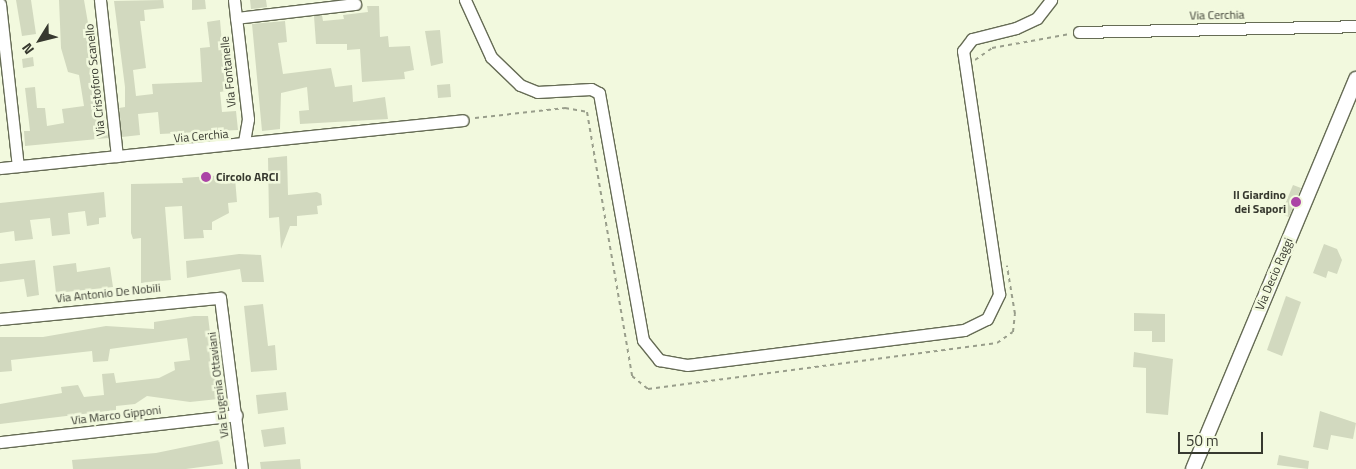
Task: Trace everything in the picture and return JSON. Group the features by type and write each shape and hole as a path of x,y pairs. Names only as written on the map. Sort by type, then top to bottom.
{"main road":[{"name":"Via Decio Raggi","path":"1193,469 1356,79"}],"street":[{"name":"Via Cristoforo Scanello","path":"100,0 118,156"},
{"name":"Via Fontanelle","path":"234,0 248,119 244,141"},
{"path":"465,0 491,57 520,85 537,92 591,89 599,93 643,340 659,360 687,365 964,330 987,319 998,294 963,51 972,39 1016,28 1037,18 1051,0"},
{"path":"0,4 18,166"},
{"path":"236,18 355,4"},
{"name":"Via Cerchia","path":"1079,32 1356,26"},
{"name":"Via Cerchia","path":"0,168 233,147 244,141 335,136 463,120"},
{"name":"Via Antonio De Nobili","path":"0,319 220,298"},
{"name":"Via Eugenia Ottaviani","path":"220,298 242,469"},
{"name":"Via Marco Gipponi","path":"0,442 236,415"}],"path":[{"path":"973,62 992,48 1079,32"},
{"path":"463,120 565,108 587,112 632,376 648,389 997,343 1013,332 1015,314 1006,256"}],"building":[{"path":"16,0 31,0 36,34 22,36"},
{"path":"59,0 84,0 108,138 25,146 24,131 30,131 25,88 35,87 37,108 45,108 47,126 64,123 62,109 84,106 79,75 68,72 61,48"},
{"path":"163,0 164,8 144,10 145,21 140,21 146,68 133,70 136,96 153,94 152,84 202,82 200,48 210,47 207,22 220,20 226,91 220,92 222,112 236,111 238,130 160,134 158,112 138,114 140,135 122,137 119,108 125,107 125,87 114,1"},
{"path":"192,0 205,0 206,9 192,10"},
{"path":"250,0 266,0 267,7 251,9"},
{"path":"367,6 379,6 380,37 388,36 389,47 410,46 414,70 404,72 405,79 362,82 360,49 347,50 347,44 316,44 314,16 322,15 323,21 344,19 343,15 368,12"},
{"path":"285,21 287,42 278,43 283,74 331,68 335,87 352,85 353,102 385,97 388,119 300,124 299,111 309,110 307,87 281,93 280,129 262,131 252,24"},
{"path":"440,30 443,63 431,66 425,31"},
{"path":"33,57 34,66 23,68 22,59"},
{"path":"450,84 451,97 438,98 437,85"},
{"path":"287,156 288,195 317,192 321,194 322,205 317,206 318,214 297,216 297,226 290,226 281,249 279,217 269,218 268,158"},
{"path":"225,175 226,179 235,178 237,202 228,203 229,213 212,222 212,230 203,230 204,238 184,239 182,206 165,207 171,280 141,283 141,238 133,239 131,233 131,184 183,183 182,178"},
{"path":"1293,185 1301,188 1289,217 1281,214"},
{"path":"104,192 106,217 99,218 99,224 87,226 85,211 68,213 70,234 52,236 50,218 30,220 33,239 15,241 14,231 0,233 0,203"},
{"path":"1324,244 1337,249 1342,260 1337,274 1328,271 1326,278 1313,273"},
{"path":"239,254 261,255 264,282 242,282 240,269 187,278 186,261"},
{"path":"35,260 39,295 27,297 24,279 0,282 0,264"},
{"path":"76,263 77,272 110,267 113,287 56,293 53,266"},
{"path":"1286,296 1301,302 1282,356 1267,350"},
{"path":"263,304 268,346 275,345 277,370 251,372 244,306"},
{"path":"1134,313 1165,314 1165,342 1152,342 1152,331 1134,331"},
{"path":"194,316 208,316 218,399 190,402 147,396 135,404 116,406 116,410 0,424 0,404 62,393 61,387 78,385 84,397 104,395 102,374 114,373 116,383 159,378 175,370 174,362 190,360 187,338 110,349 108,361 93,362 92,351 11,360 12,371 0,372 0,337 43,337 106,326 154,329 154,322"},
{"path":"1134,352 1173,359 1168,415 1146,413 1146,368 1133,367"},
{"path":"286,392 288,410 258,414 256,395"},
{"path":"1320,411 1356,423 1353,439 1331,435 1328,450 1313,447"},
{"path":"284,427 286,444 264,447 261,430"},
{"path":"219,440 223,464 186,469 73,469 72,460 156,453"},
{"path":"1279,455 1309,461 1308,469 1277,465"},
{"path":"300,459 301,469 261,469 260,462"}],"place":[{"name":"Circolo ARCI","path":"206,177"},
{"name":"Il Giardino dei Sapori","path":"1296,202"}]}
